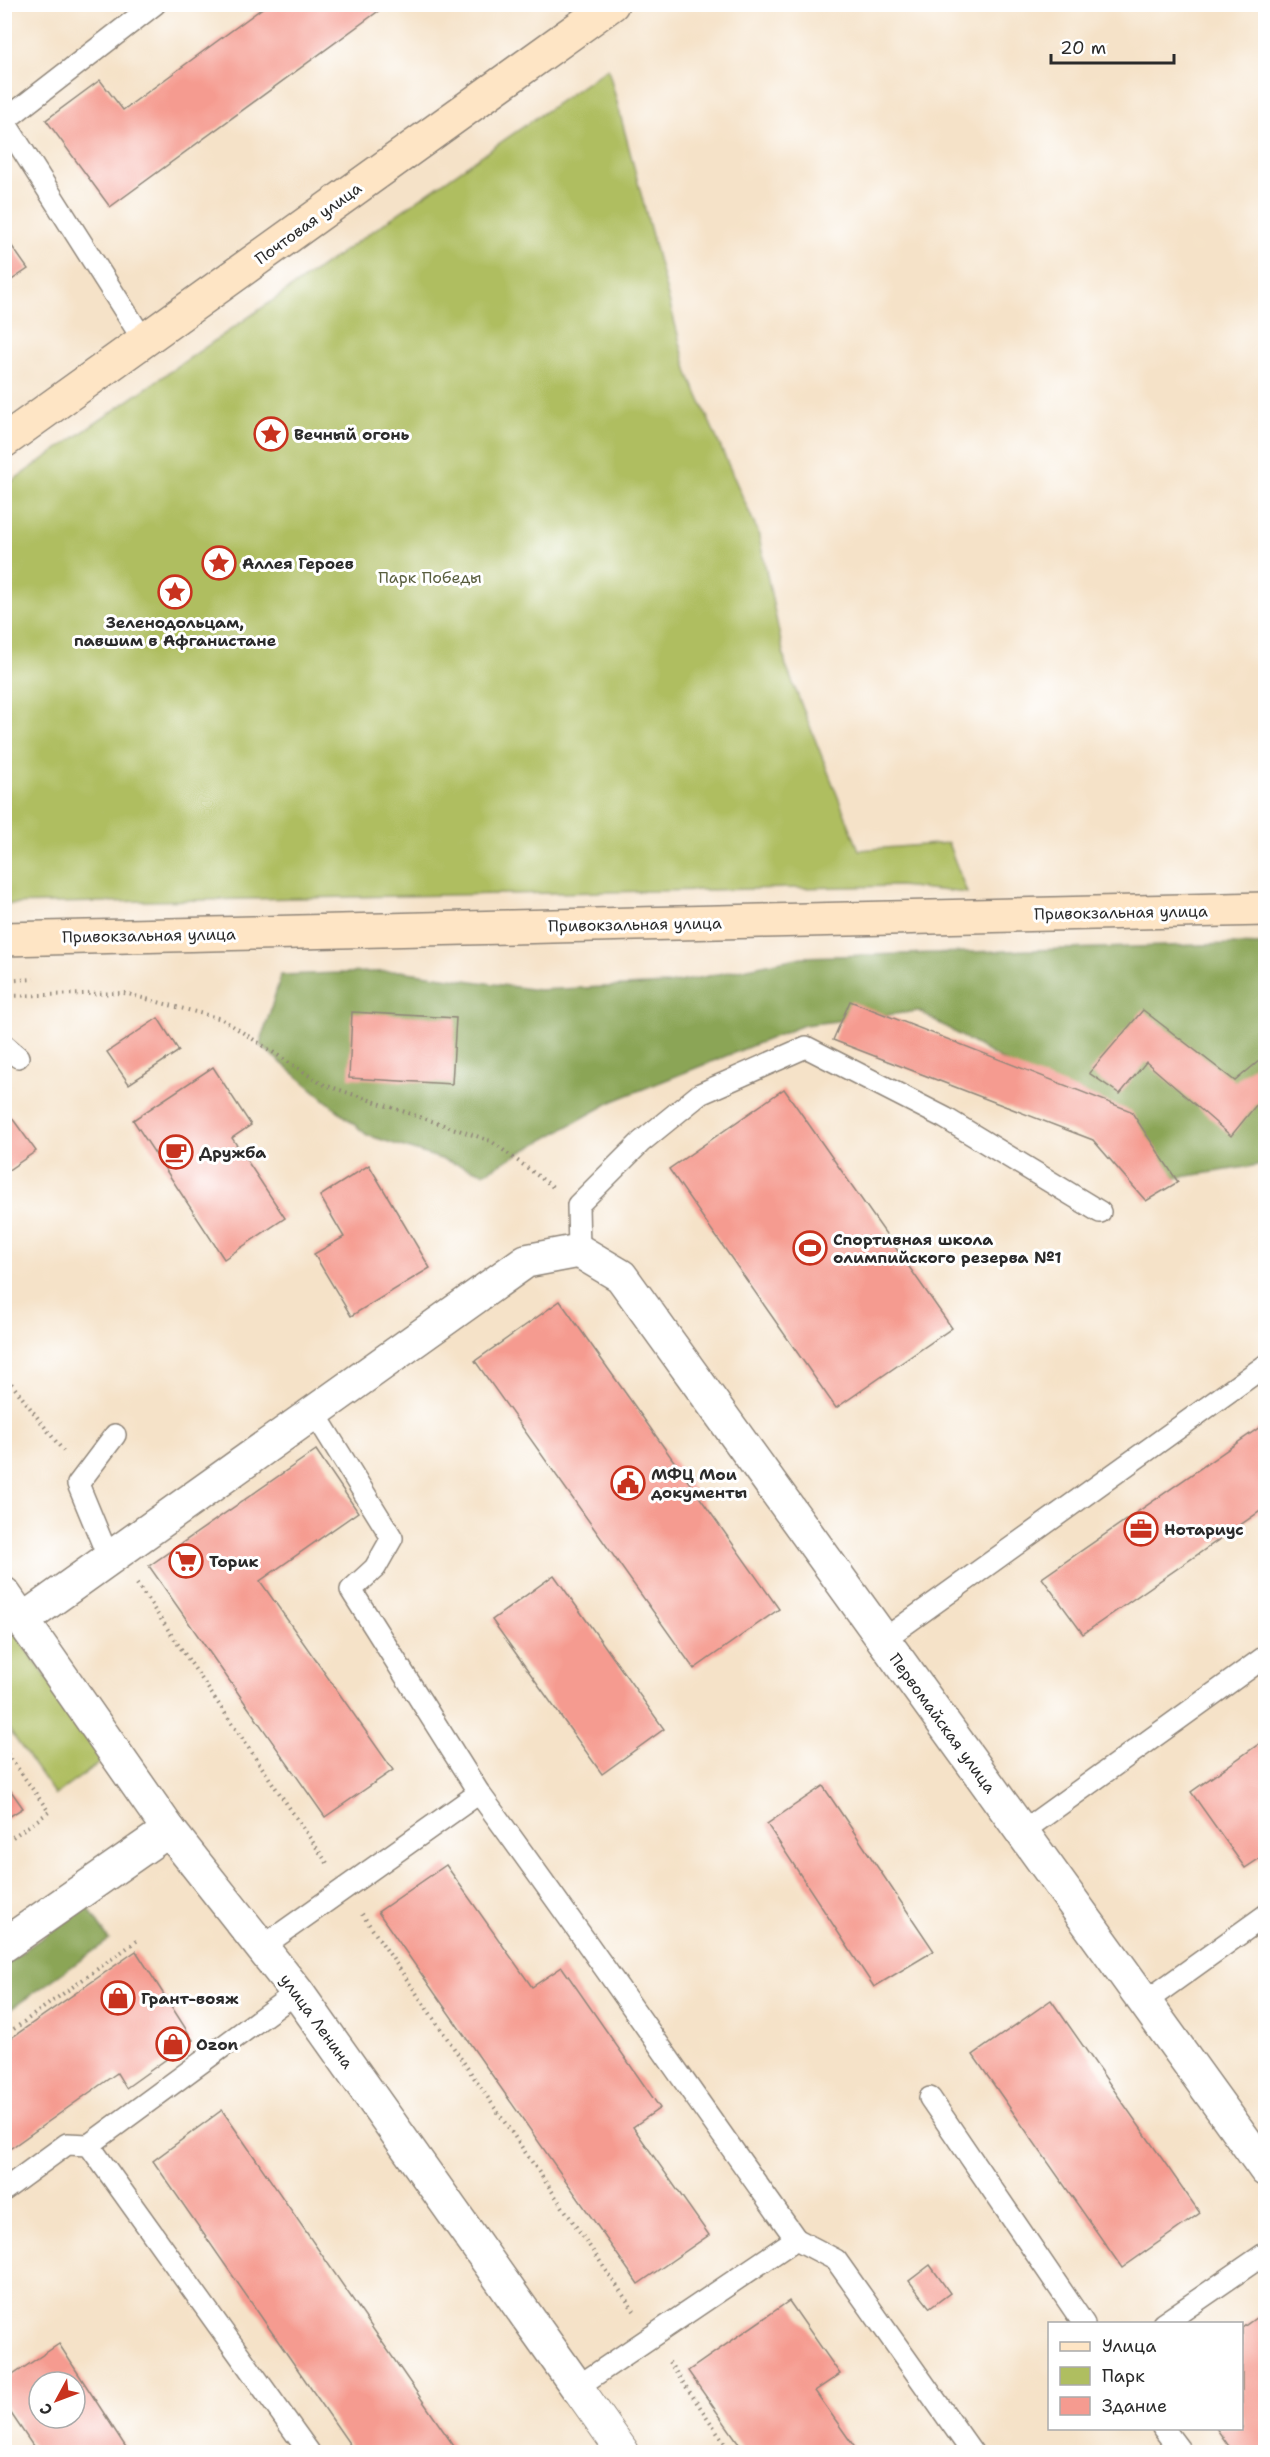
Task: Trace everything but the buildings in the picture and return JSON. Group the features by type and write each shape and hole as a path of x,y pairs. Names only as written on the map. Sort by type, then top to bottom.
{"main road":[{"name":"Почтовая улица","path":"4,441 612,4"},
{"name":"Привокзальная улица","path":"4,939 1266,909"}],"street":[{"name":"Первомайская улица","path":"579,1251 621,1276 1266,2170"},
{"path":"23,1620 526,1261 579,1251"},
{"name":"улица Ленина","path":"4,1594 169,1830 297,1992 623,2452"},
{"path":"4,1944 169,1830"}],"lane":[{"path":"144,341 4,121 155,4"},
{"path":"579,1251 578,1205 641,1142 700,1094 806,1047 945,1118 1100,1212"},
{"path":"883,1640 1266,1365"},
{"path":"314,1412 392,1538 375,1568 351,1590 479,1793 588,1941 677,2073 796,2239 836,2260 972,2452"},
{"path":"109,1559 78,1484 115,1435"},
{"path":"1022,1832 1266,1656"},
{"path":"262,1947 343,1887 479,1793"},
{"path":"1145,2002 1266,1915"},
{"path":"4,2190 67,2144 89,2145 297,1992"},
{"path":"930,2098 1083,2322"},
{"path":"89,2145 309,2452"},
{"path":"577,2387 796,2239"},
{"path":"1166,2322 1266,2253"},
{"path":"1164,2430 1181,2452"}],"path":[{"path":"4,996 124,993 222,1019 322,1084 491,1141 578,1205"},
{"path":"4,1374 83,1477"},
{"path":"136,1584 731,2452"},
{"path":"4,1749 49,1812 4,1843"},
{"path":"4,2036 138,1940"}],"green space":[{"name":"Парк Победы","path":"608,68 688,373 758,532 786,666 859,850 948,843 967,893 899,886 5,904 5,486"},
{"path":"1231,944 1265,945 1265,1164 1156,1181 1034,1079 919,1011 804,1025 613,1101 484,1173 367,1135 260,1045 281,975 400,971 538,990 669,984 802,957"},
{"path":"4,1618 105,1759 55,1795 5,1724"},
{"path":"87,1906 109,1940 5,2013 5,1964"}],"place":[{"name":"Вечный огонь","path":"271,434"},
{"name":"Аллея Героев","path":"219,563"},
{"name":"Зеленодольцам, павшим в Афганистане","path":"175,592"},
{"name":"Дружба","path":"176,1152"},
{"name":"Спортивная школа олимпийского резерва №1","path":"810,1248"},
{"name":"МФЦ Мои документы","path":"628,1483"},
{"name":"Нотариус","path":"1141,1529"},
{"name":"Торик","path":"186,1561"},
{"name":"Грант-вояж","path":"118,1998"},
{"name":"Ozon","path":"173,2044"}]}
